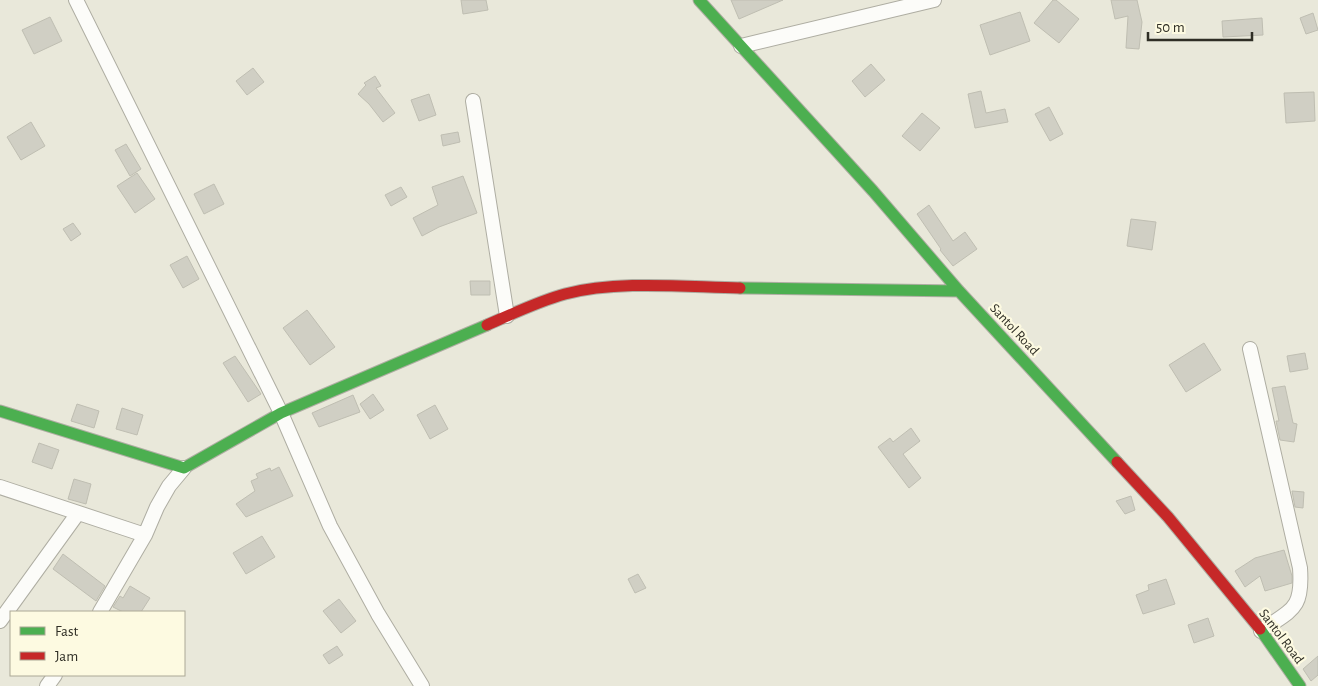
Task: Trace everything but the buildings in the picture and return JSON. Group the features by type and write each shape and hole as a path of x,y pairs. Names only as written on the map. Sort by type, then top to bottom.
{"street":[{"path":"76,0 281,413 330,526 378,614 422,686"},
{"name":"Santol Road","path":"699,0 873,190 960,291 1168,517 1260,631 1300,686"},
{"path":"741,46 932,0"},
{"path":"473,101 506,316"},
{"path":"101,611 145,535 157,507 169,486 184,468 281,413 506,316 565,294 600,288 633,286 960,291"},
{"path":"1250,350 1300,568 1302,589 1298,601 1291,610 1260,631"},
{"path":"0,411 184,468"},
{"path":"0,488 145,535"},
{"path":"0,620 78,513"},
{"path":"47,686 55,676"}],"traffic: fast":[{"path":"699,0 873,191 959,291 1117,462"},
{"path":"740,288 959,291"},
{"path":"0,411 184,468 281,413 487,325"},
{"path":"1260,629 1300,686"}],"traffic: jam":[{"path":"487,325 545,300 585,290 652,285 740,288"},
{"path":"1117,462 1168,517 1260,629"}]}
